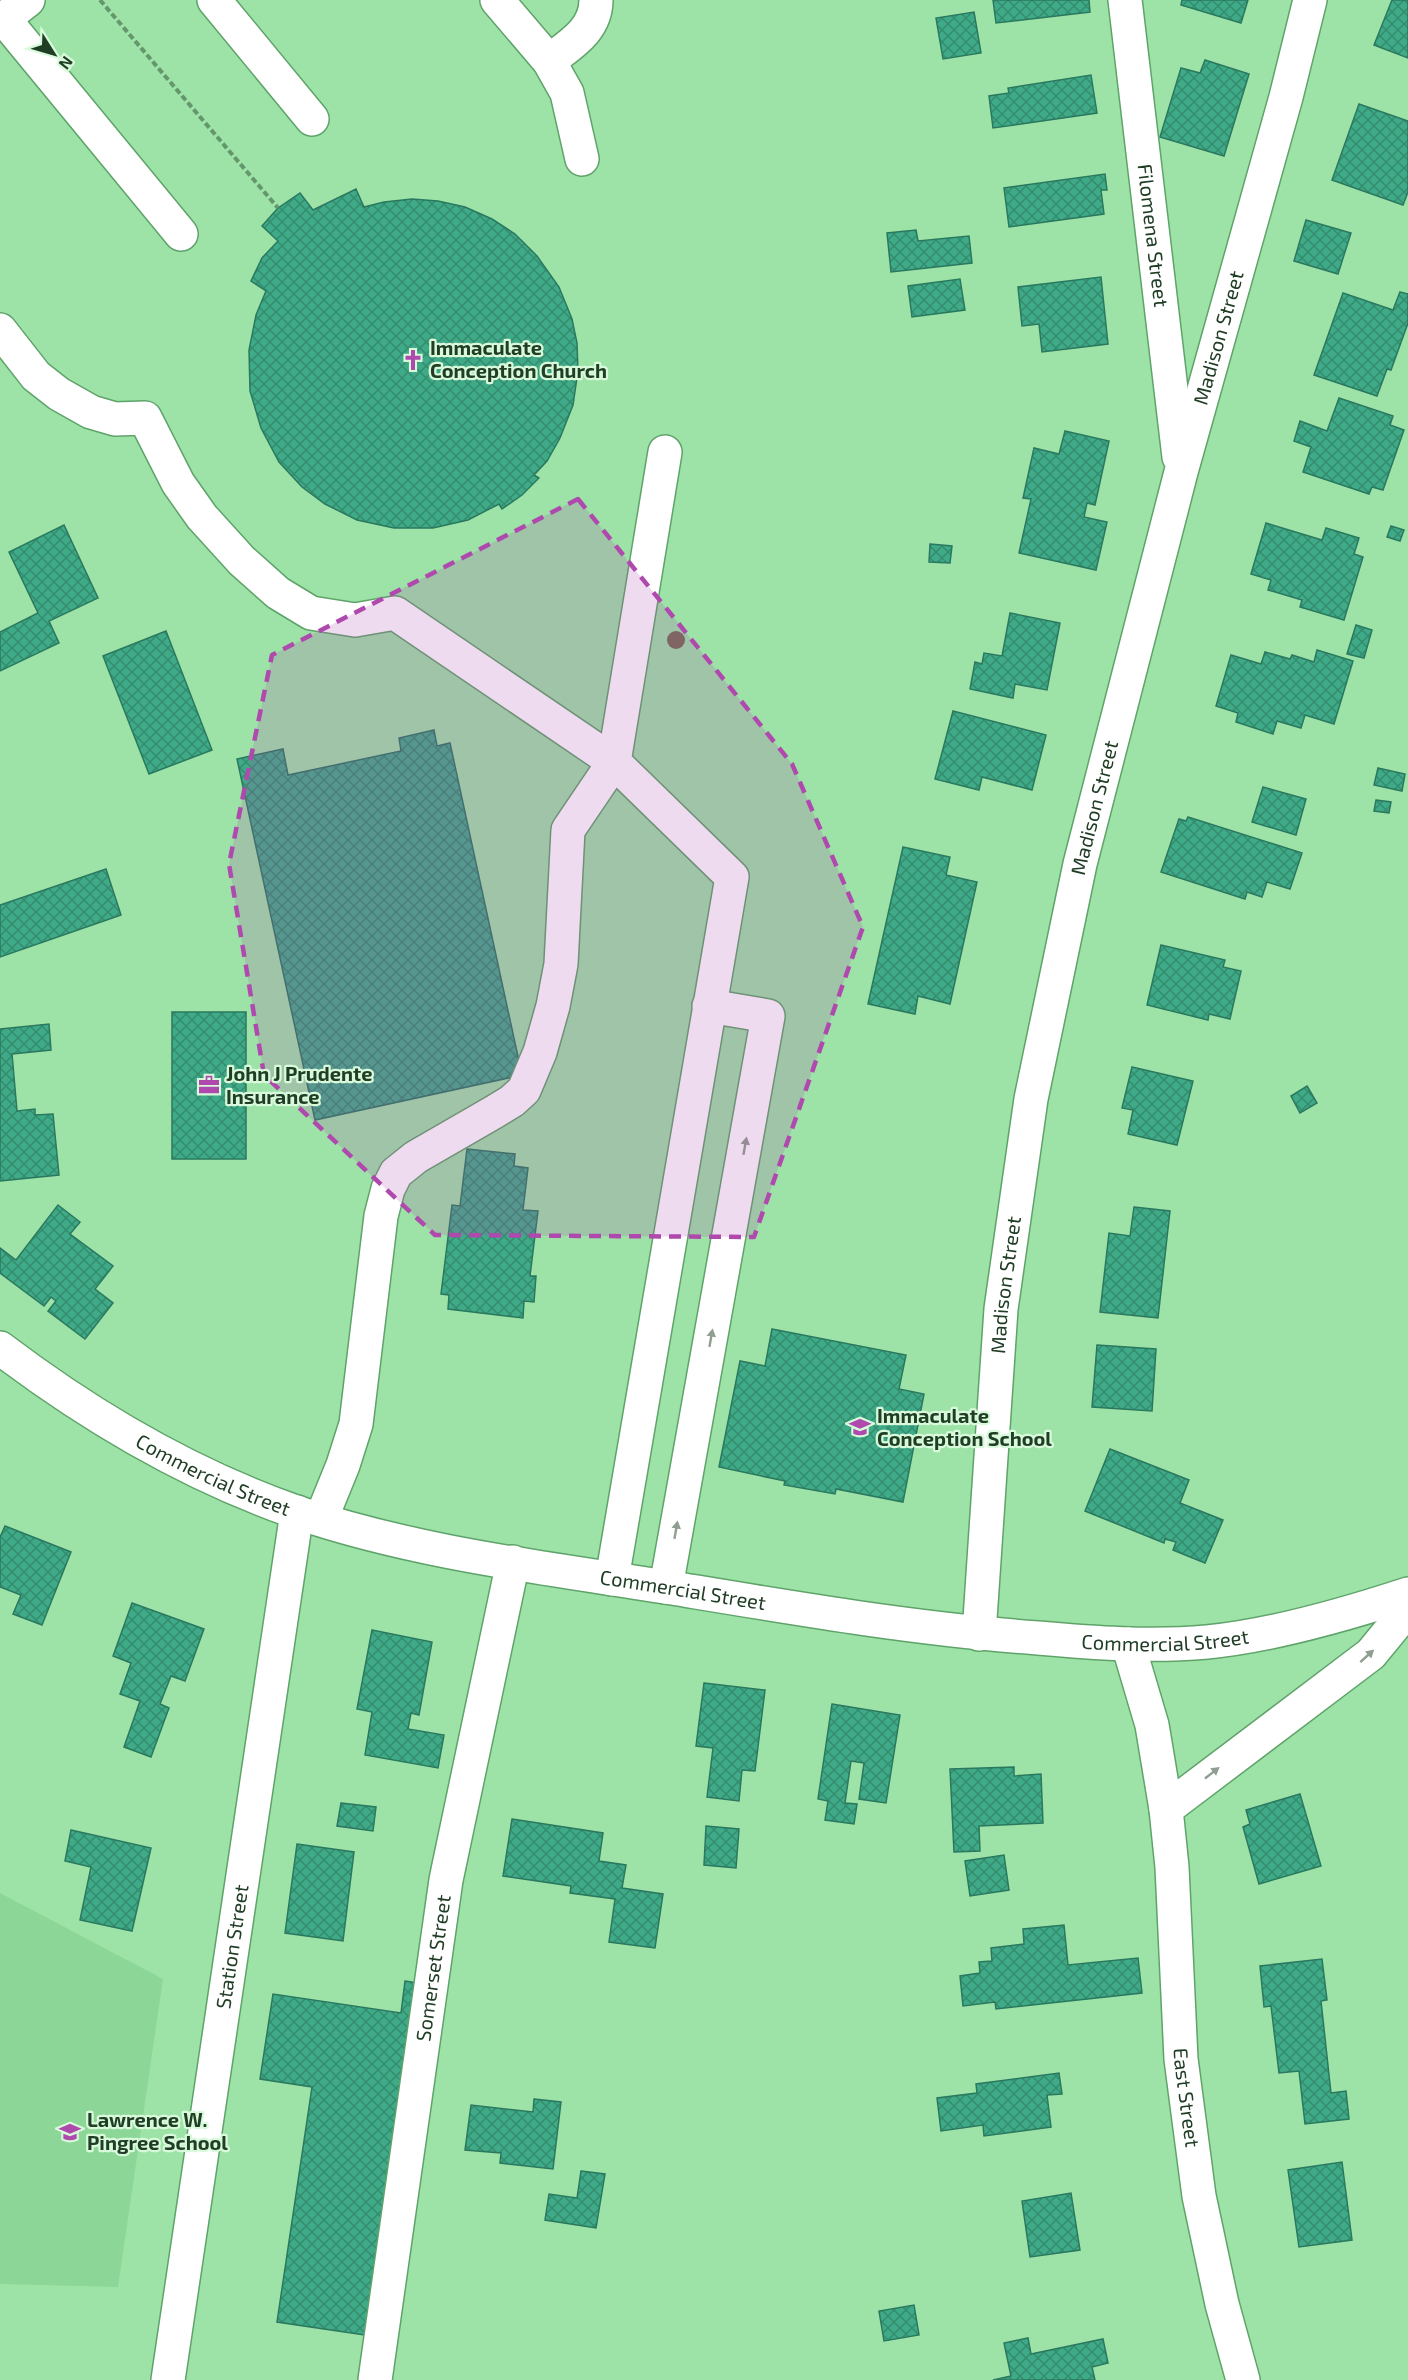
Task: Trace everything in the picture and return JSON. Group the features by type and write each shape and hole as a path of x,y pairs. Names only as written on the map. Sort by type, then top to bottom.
{"street":[{"path":"214,0 312,119"},
{"path":"497,0 549,61 567,93 582,159"},
{"path":"549,61 586,32 596,12 596,0"},
{"name":"Filomena Street","path":"1125,0 1181,472"},
{"name":"Madison Street","path":"979,1634 1001,1309 1030,1099 1080,864 1181,472 1286,97 1310,0"},
{"path":"11,14 181,234"},
{"path":"0,330 36,376 58,394 91,412 115,419 145,418 178,483 202,517 242,561 278,594 311,613 355,620 395,613 614,762 732,877 612,1579"},
{"path":"614,762 664,452"},
{"name":"Station Street","path":"168,2380 309,1516 343,1465 356,1424 381,1216 388,1188 396,1173 416,1157 494,1112 524,1090 540,1052 553,1006 561,964 568,830 614,762"},
{"path":"666,1587 768,1016 709,1006"},
{"name":"Commercial Street","path":"0,1348 101,1419 158,1453 210,1478 309,1516 411,1544 513,1562 848,1616 979,1634 1128,1644 1165,1645 1223,1640 1364,1609 1408,1594"},
{"name":"Somerset Street","path":"375,2380 446,1880 513,1562"},
{"path":"1166,1809 1371,1654 1408,1609"},
{"name":"East Street","path":"1128,1644 1152,1725 1166,1809 1172,1867 1180,2060 1199,2196 1222,2304 1243,2380"}],"path":[{"path":"100,0 278,208"}],"highlighted area":[{"path":"578,499 792,764 863,927 754,1237 435,1235 264,1075 229,864 272,655"}],"shaded area":[{"name":"Lawrence W. Pingree School","path":"0,1893 163,1979 118,2287 0,2284"}],"building":[{"path":"993,0 1089,0 1090,12 996,23"},
{"path":"1182,0 1248,0 1241,23 1181,5"},
{"path":"1392,0 1408,0 1408,58 1374,45"},
{"path":"974,12 981,53 943,59 936,18"},
{"path":"1205,60 1249,74 1224,156 1160,137 1181,68 1200,73"},
{"path":"1091,75 1097,113 993,128 989,96 1009,93 1008,88"},
{"path":"1359,104 1408,121 1408,192 1403,205 1332,180"},
{"path":"1105,174 1107,190 1101,190 1104,214 1009,227 1004,188"},
{"name":"Immaculate Conception Church","path":"356,189 364,207 412,199 438,201 465,207 492,219 515,234 537,256 559,287 572,319 577,343 578,371 573,405 560,438 547,461 534,475 539,478 522,495 502,509 499,504 468,520 433,528 394,528 357,520 325,504 302,487 279,462 261,428 250,391 249,350 256,315 266,291 251,281 262,258 278,241 262,226 278,208 300,193 313,210"},
{"path":"1306,220 1351,233 1338,274 1294,261"},
{"path":"916,230 918,241 969,236 972,263 891,272 887,233"},
{"path":"1101,277 1108,344 1042,352 1039,324 1022,326 1018,287"},
{"path":"960,279 965,310 912,317 908,286"},
{"path":"1400,292 1408,294 1408,323 1391,370 1387,369 1377,396 1314,375 1343,293 1393,310"},
{"path":"1339,398 1393,416 1390,425 1404,430 1383,490 1372,487 1369,494 1303,472 1311,447 1294,441 1300,421 1327,431"},
{"path":"1065,431 1109,441 1095,505 1087,503 1084,517 1107,522 1096,570 1019,553 1031,499 1023,498 1034,448 1059,454"},
{"path":"1266,523 1322,540 1326,528 1359,538 1354,554 1363,557 1344,620 1300,607 1302,600 1268,590 1271,580 1251,574"},
{"path":"64,525 98,598 49,621 59,643 0,671 0,632 38,613 9,552"},
{"path":"1391,526 1404,530 1400,541 1387,537"},
{"path":"930,544 952,546 950,563 929,562"},
{"path":"1010,613 1060,623 1047,690 1015,684 1013,698 970,689 975,662 982,664 984,653 1002,656"},
{"path":"1356,625 1372,630 1364,658 1347,654"},
{"path":"166,631 212,750 149,774 103,656"},
{"path":"1317,650 1353,661 1334,724 1305,715 1301,728 1277,721 1273,734 1236,722 1238,713 1216,706 1231,655 1261,664 1265,652 1290,659 1292,655 1314,662"},
{"path":"953,711 1046,735 1032,790 982,777 979,790 935,779"},
{"path":"434,730 437,746 450,743 522,1075 315,1120 237,759 283,749 288,775 401,751 399,738"},
{"path":"1378,768 1405,774 1402,791 1374,785"},
{"path":"1263,787 1306,799 1296,835 1252,822"},
{"path":"1376,800 1391,802 1389,813 1374,811"},
{"path":"1188,817 1302,853 1290,889 1267,882 1262,897 1247,892 1245,899 1161,872 1179,819 1186,821"},
{"path":"903,847 950,857 946,875 977,882 950,1004 918,996 915,1014 868,1004"},
{"path":"106,869 121,915 0,957 0,905"},
{"path":"1161,945 1225,960 1223,967 1241,971 1230,1019 1209,1014 1208,1020 1147,1005"},
{"name":"John J Prudente Insurance","path":"172,1012 246,1012 246,1159 172,1159"},
{"path":"49,1024 51,1050 12,1054 17,1111 35,1109 35,1115 53,1114 59,1175 0,1181 0,1029"},
{"path":"1132,1067 1193,1081 1177,1145 1128,1134 1133,1110 1122,1108"},
{"path":"1307,1086 1317,1103 1300,1113 1291,1096"},
{"path":"467,1149 515,1154 514,1166 528,1168 523,1210 538,1211 530,1276 536,1276 534,1302 524,1301 523,1318 448,1309 449,1295 441,1294 452,1205 460,1206"},
{"path":"58,1205 80,1222 70,1234 113,1266 95,1289 113,1303 85,1339 48,1311 56,1301 51,1297 44,1306 0,1273 0,1248 16,1260"},
{"path":"1134,1207 1170,1211 1158,1318 1100,1312 1109,1233 1130,1236"},
{"path":"772,1329 906,1355 899,1389 924,1394 903,1502 836,1489 835,1494 784,1485 785,1481 719,1467 740,1361 765,1366"},
{"path":"1097,1345 1156,1349 1152,1411 1092,1407"},
{"path":"1110,1449 1189,1480 1180,1503 1223,1520 1205,1563 1173,1550 1176,1542 1165,1539 1164,1543 1085,1511"},
{"path":"5,1526 71,1552 42,1625 13,1614 21,1595 0,1587 0,1537"},
{"path":"132,1603 204,1629 185,1681 171,1676 160,1704 169,1708 151,1757 124,1747 140,1701 120,1694 131,1663 113,1656"},
{"path":"372,1630 432,1642 419,1715 411,1713 408,1729 444,1735 438,1768 365,1755 372,1712 357,1709"},
{"path":"704,1683 765,1690 755,1771 742,1770 739,1801 707,1797 713,1748 696,1746"},
{"path":"832,1704 900,1715 886,1803 859,1799 864,1763 851,1761 845,1803 857,1804 854,1824 825,1820 828,1801 818,1799"},
{"path":"1014,1767 1014,1776 1041,1774 1043,1823 979,1826 980,1851 954,1852 950,1769"},
{"path":"1300,1794 1321,1866 1259,1884 1243,1827 1250,1824 1246,1810"},
{"path":"341,1803 376,1807 373,1831 337,1826"},
{"path":"512,1819 603,1833 599,1861 626,1865 622,1888 663,1894 655,1948 609,1942 615,1899 570,1893 571,1886 503,1876"},
{"path":"706,1826 739,1829 736,1868 704,1865"},
{"path":"71,1830 151,1848 132,1931 80,1920 91,1867 65,1861"},
{"path":"297,1844 354,1852 343,1941 285,1933"},
{"path":"1004,1855 1009,1890 970,1896 965,1861"},
{"path":"1064,1925 1068,1965 1138,1958 1142,1993 996,2009 995,2002 963,2006 960,1976 980,1973 979,1962 992,1961 991,1948 1024,1944 1023,1929"},
{"path":"1322,1959 1327,2000 1321,2001 1331,2093 1346,2091 1349,2119 1305,2124 1299,2071 1279,2073 1271,2006 1264,2007 1260,1966"},
{"path":"405,1981 424,1984 371,2336 277,2322 312,2087 260,2079 273,1994 401,2013"},
{"path":"1059,2073 1062,2094 1047,2095 1051,2127 984,2136 983,2125 941,2131 937,2098 977,2093 976,2084"},
{"path":"534,2099 561,2102 553,2169 500,2163 501,2153 465,2150 471,2105 533,2112"},
{"path":"1342,2162 1352,2240 1299,2247 1288,2170"},
{"path":"581,2171 605,2174 596,2228 545,2220 549,2194 577,2198"},
{"path":"1071,2193 1080,2250 1030,2257 1022,2201"},
{"path":"914,2305 919,2335 884,2341 879,2311"},
{"path":"1028,2338 1031,2354 1103,2339 1108,2363 1092,2367 1095,2380 993,2380 1011,2376 1004,2343"}],"place":[{"name":"Immaculate Conception Church","path":"413,360"},
{"name":"John J Prudente Insurance","path":"209,1085"},
{"name":"Immaculate Conception School","path":"860,1427"},
{"name":"Lawrence W. Pingree School","path":"70,2132"}]}
